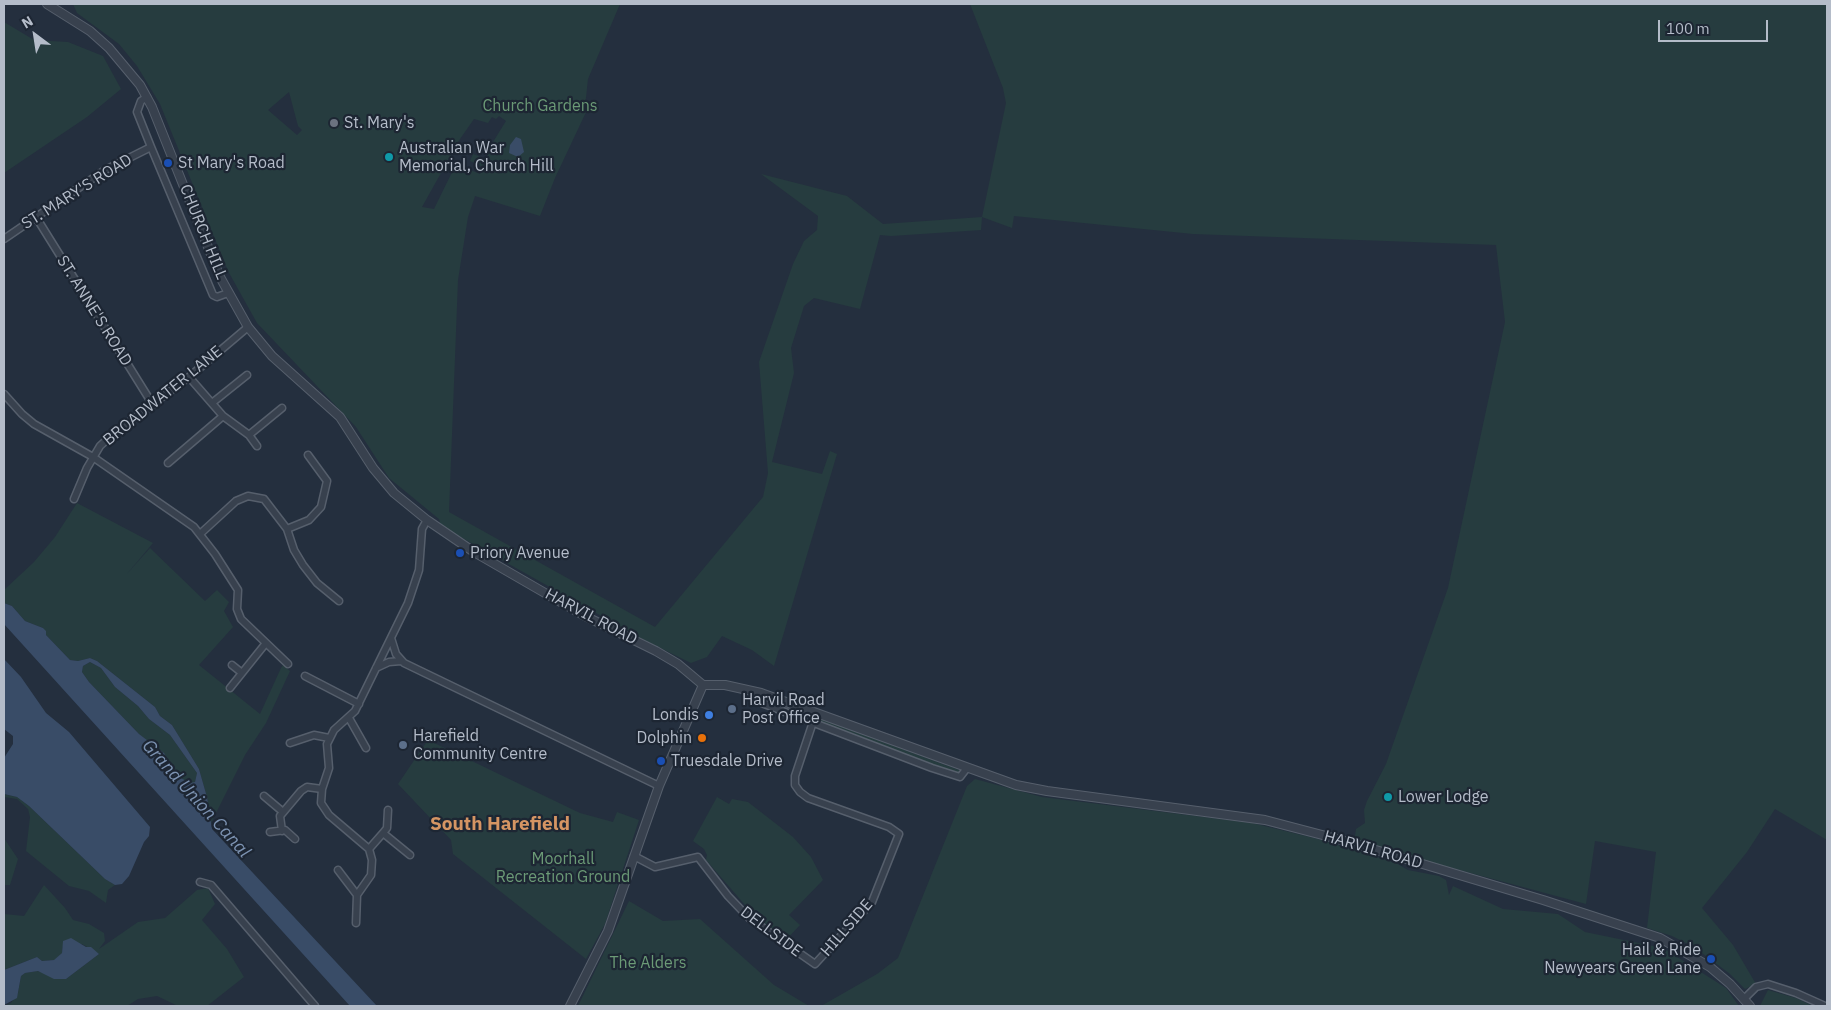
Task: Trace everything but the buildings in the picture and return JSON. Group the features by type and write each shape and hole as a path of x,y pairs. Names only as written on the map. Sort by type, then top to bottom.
{"street":[{"name":"CHURCH HILL","path":"47,4 90,31 109,48 133,75 147,97 228,293 248,327 272,356 340,417 383,480 410,507 427,520"},
{"path":"147,97 141,101 137,112 151,147 213,295 217,297 228,293"},
{"name":"ST. MARY'S ROAD","path":"4,239 105,170 151,147"},
{"name":"ST. ANNE'S ROAD","path":"36,217 153,405"},
{"name":"BROADWATER LANE","path":"74,499 93,457 113,434 189,377 248,327"},
{"path":"212,403 247,375"},
{"path":"189,377 223,416 249,435 257,446"},
{"path":"4,394 34,424 93,457 184,519 200,534 238,590 238,614 288,664"},
{"path":"249,435 282,408"},
{"path":"168,463 223,416"},
{"path":"287,529 310,520 323,500 327,485 326,478 308,455"},
{"path":"200,534 236,501 248,496 260,497 267,502 287,529 294,550 303,565 317,583 339,601"},
{"path":"356,923 357,895 371,875 372,860 368,849 324,809 322,789 330,768 327,752 329,738 334,730 350,718 359,704 415,587 420,566 422,530 427,520"},
{"name":"HARVIL ROAD","path":"427,520 468,548 583,616 656,651 678,664 702,685 725,685 760,693 1016,785 1047,791 1265,820 1349,842 1543,900 1660,938 1710,966 1745,998 1750,1006"},
{"path":"391,638 401,661"},
{"path":"230,688 266,643"},
{"path":"375,669 389,662 401,661 659,786"},
{"path":"232,665 242,673"},
{"path":"305,676 359,704"},
{"path":"570,1006 608,932 659,786 702,685"},
{"path":"760,693 759,702 957,777 964,776 967,768"},
{"path":"813,722 816,713"},
{"path":"350,718 366,748"},
{"name":"HILLSIDE","path":"813,722 795,776 795,785 800,792 808,798 888,827 899,834 872,902 864,914 815,964"},
{"path":"290,743 314,735 329,738"},
{"path":"282,831 280,818 301,790 307,788 322,789"},
{"path":"264,796 283,812"},
{"path":"368,849 387,828 388,810"},
{"path":"270,832 284,830 295,839"},
{"path":"384,833 410,855"},
{"name":"DELLSIDE","path":"634,856 655,867 698,857 728,896 749,918 815,964"},
{"path":"338,870 357,895"},
{"path":"200,882 211,885 315,1006"},
{"path":"1745,998 1756,987 1768,984 1796,993 1825,1006"}],"green space":[{"name":"Church Gardens","path":"73,4 620,4 588,79 585,107 587,110 555,178 540,216 475,196 468,217 458,280 449,512 655,627 763,497 768,473 759,362 793,264 804,241 817,230 818,216 761,174 847,196 883,224 982,217 981,230 891,236 880,235 860,309 814,298 804,306 791,348 794,373 772,462 822,474 830,451 837,454 774,666 752,650 722,636 707,657 691,663 648,642 441,526 439,519 389,478 356,427 257,323 228,271 160,104 137,66 119,44 77,13","holes":["289,92 298,126 302,130 297,135 268,110","499,116 506,121 493,142 486,159 473,154 470,161 483,167 480,174 456,164 434,209 422,207 460,139 474,119 488,123 492,117 496,119"]},
{"path":"970,4 1827,4 1827,840 1775,809 1747,852 1702,908 1733,945 1756,984 1745,989 1730,974 1694,947 1672,936 1647,928 1656,852 1595,841 1586,904 1411,857 1360,841 1355,836 1356,829 1365,823 1364,810 1367,801 1386,764 1448,588 1505,322 1496,245 1193,234 1014,216 1012,228 982,217 1006,103 1003,88"},
{"path":"4,22 34,40 68,42 103,56 121,89 87,117 4,173"},
{"path":"77,503 153,543 126,575 150,548 205,601 217,590 229,602 224,611 233,627 199,665 260,714 283,665 290,671 266,723 245,755 211,823 207,797 199,769 172,725 160,716 155,707 97,661 90,658 78,661 70,660 46,635 43,628 25,621 12,606 4,603 4,590 34,562 55,537"},
{"path":"90,662 101,668 115,687 138,706 149,719 170,735 197,773 195,783 190,784 179,777 164,754 139,734 89,682 82,672 83,666"},
{"path":"820,719 959,770 960,772 951,771 870,741 820,722"},
{"name":"Moorhall Recreation Ground","path":"428,740 580,813 613,822 617,812 639,820 605,924 586,959 453,854 451,840 398,784"},
{"path":"975,779 1042,797 1252,823 1318,839 1396,863 1408,870 1439,876 1446,880 1449,895 1453,886 1503,909 1558,914 1585,932 1663,948 1726,988 1739,1006 821,1006 877,974 898,958 967,786"},
{"path":"4,794 17,797 29,806 105,879 115,885 108,890 106,903 89,891 69,886 26,851 30,817 28,809 17,799 4,797"},
{"path":"717,797 729,804 732,799 748,802 793,837 811,857 823,880 789,915 800,925 786,940 758,920 706,860 707,855 704,849 693,841"},
{"path":"4,838 18,859 10,885 4,885"},
{"path":"44,885 73,920 89,924 104,933 105,941 99,949 138,922 165,918 197,890 208,888 215,904 202,920 227,949 244,977 207,1006 178,1006 157,996 138,999 127,1006 4,1006 11,1003 18,993 21,976 25,973 37,971 66,979 99,954 82,944 63,945 62,953 55,960 42,961 37,957 4,970 4,914 24,916"},
{"name":"The Alders","path":"629,901 663,921 700,919 774,985 809,1006 578,1006"},
{"path":"1768,990 1796,998 1813,1006 1760,1006"}],"water":[{"path":"516,137 521,139 524,152 518,157 509,153 510,145"},
{"name":"Grand Union Canal","path":"4,603 12,606 25,621 43,628 46,631 46,635 70,660 78,661 90,658 97,661 155,707 160,716 172,725 199,769 207,797 212,829 377,1006 350,1006 4,624","holes":["90,662 101,668 115,687 138,706 149,719 170,735 197,773 195,782 190,783 179,777 164,753 139,734 89,682 82,672 83,666"]},
{"path":"4,659 21,677 46,713 69,732 150,827 149,836 144,842 129,876 122,884 115,885 105,879 29,806 17,797 4,794 4,758 13,744 13,736 4,729"},
{"path":"71,938 86,947 91,947 99,954 66,979 54,979 38,971 25,973 21,976 17,998 4,1005 4,970 37,957 42,961 54,960 62,953 63,941"}],"place":[{"name":"St. Mary's","path":"334,123"},
{"name":"Australian War Memorial, Church Hill","path":"389,157"},
{"name":"St Mary's Road","path":"168,163"},
{"name":"Priory Avenue","path":"460,553"},
{"name":"Harvil Road Post Office","path":"732,709"},
{"name":"Londis","path":"709,715"},
{"name":"Dolphin","path":"702,738"},
{"name":"Harefield Community Centre","path":"403,745"},
{"name":"Truesdale Drive","path":"661,761"},
{"name":"Lower Lodge","path":"1388,797"},
{"name":"Hail & Ride Newyears Green Lane","path":"1711,959"}],"district":[{"name":"South Harefield","path":"500,825"}]}
